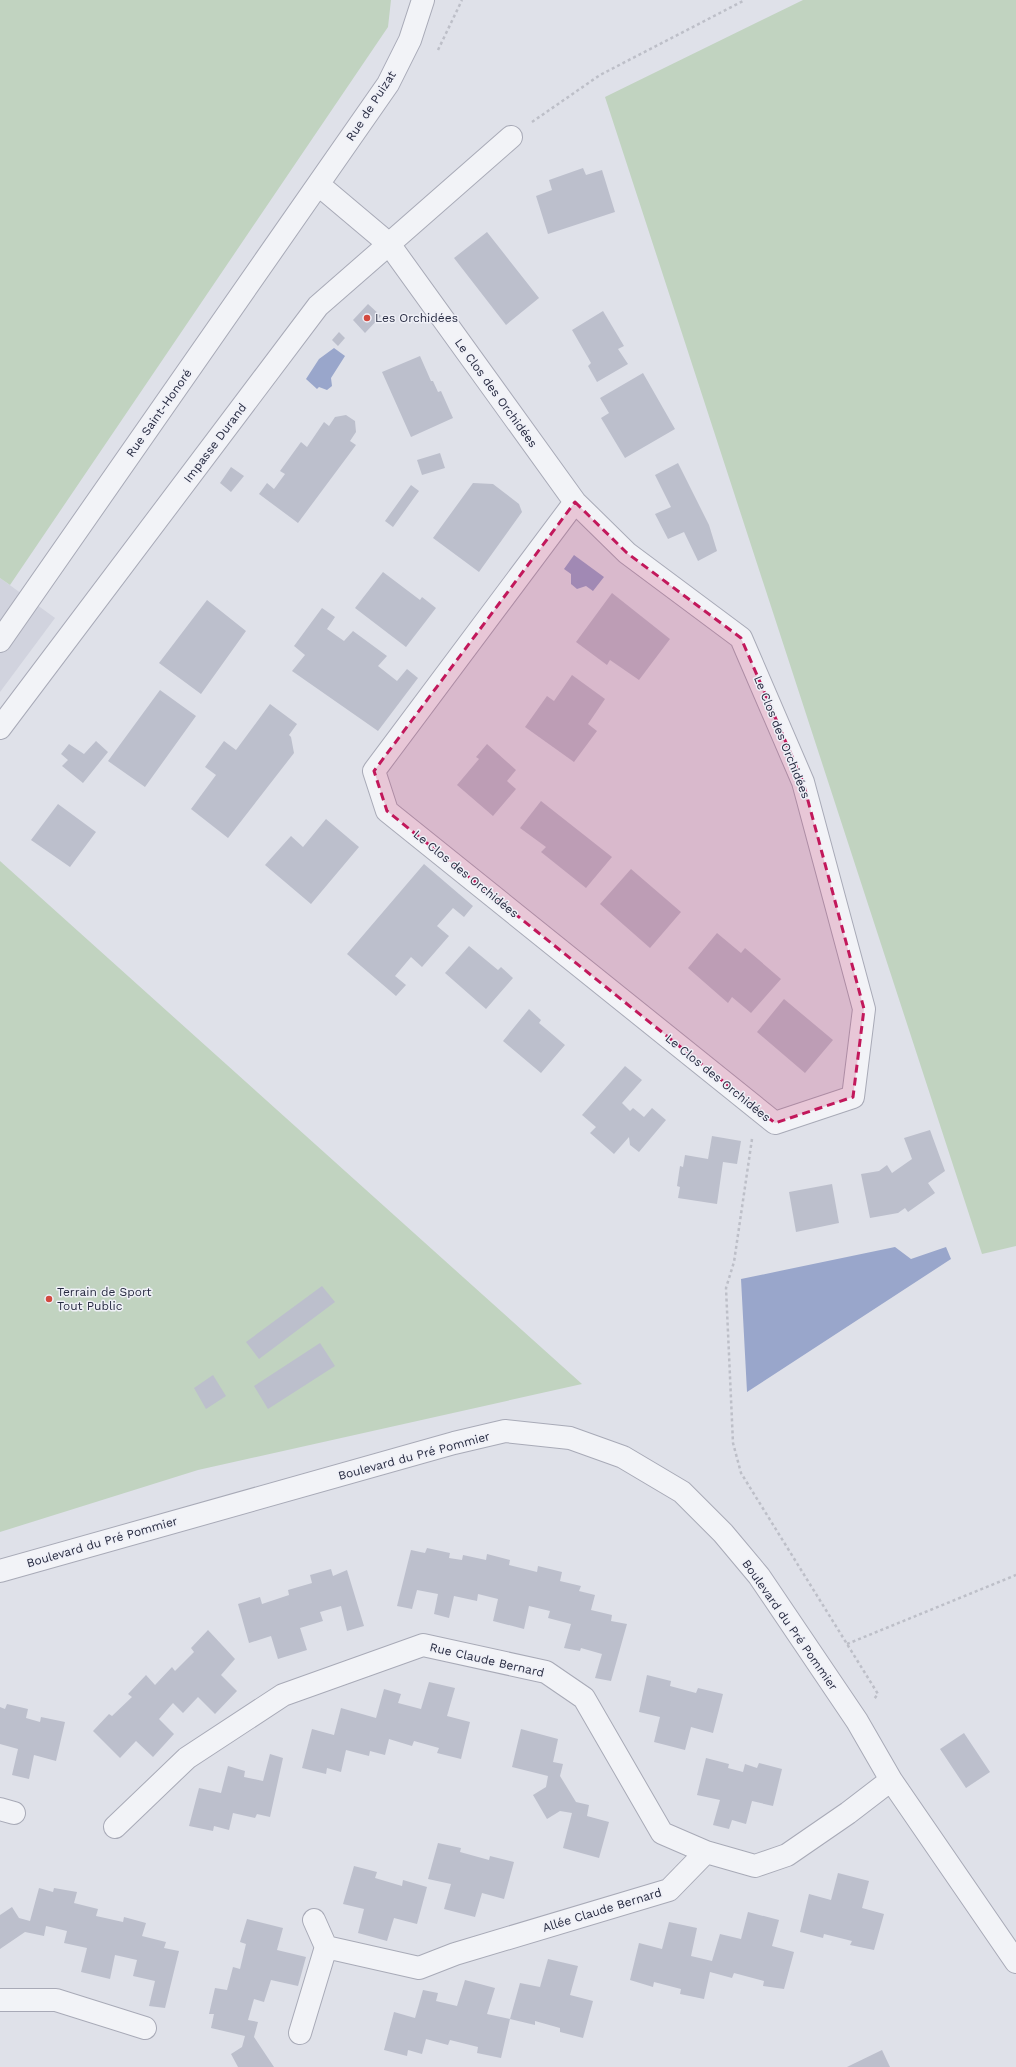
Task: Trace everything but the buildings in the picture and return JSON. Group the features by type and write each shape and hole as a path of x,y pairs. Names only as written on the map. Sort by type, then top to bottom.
{"street":[{"name":"Rue de Puizat","path":"319,185 388,84 410,40 423,0"},
{"name":"Impasse Durand","path":"0,728 318,306 511,136"},
{"path":"319,185 389,244"},
{"name":"Rue Saint-Honoré","path":"0,642 7,617 319,185"},
{"name":"Le Clos des Orchidées","path":"389,244 575,502 627,553 741,638 803,782 864,1009 853,1097 775,1123 387,811 374,771 575,502"},
{"name":"Boulevard du Pré Pommier","path":"0,1571 454,1443 505,1432 570,1438 623,1457 682,1492 723,1533 759,1576 857,1722 891,1780 1016,1962"},
{"name":"Rue Claude Bernard","path":"115,1827 187,1758 283,1695 423,1645 546,1672 584,1698 662,1833 706,1852"},
{"path":"706,1852 755,1866 786,1855 848,1814 891,1780"},
{"name":"Allée Claude Bernard","path":"326,1947 419,1968 455,1954 669,1890 706,1852"},
{"path":"300,2033 326,1947 314,1920"},
{"path":"0,2000 56,2000 146,2028"}],"path":[{"path":"511,136 600,74 745,0"},
{"path":"757,1109 734,1262 726,1288 733,1443 741,1473 878,1694 857,1722"},
{"path":"847,1644 1016,1575"}],"highlighted area":[{"path":"575,502 627,553 741,638 803,782 864,1009 853,1097 775,1123 387,811 374,771"}],"shaded area":[{"path":"0,578 55,618 0,692"}],"green space":[{"path":"0,0 391,0 388,27 10,585 0,578"},
{"path":"803,0 1016,0 1016,1246 982,1254 605,97"},
{"path":"0,861 582,1384 198,1470 0,1532"}],"water":[{"path":"334,348 345,356 331,378 332,386 327,390 319,387 317,389 306,379 319,359"},
{"path":"574,555 604,577 593,591 586,586 577,589 571,584 571,574 564,569"},
{"path":"895,1247 911,1259 946,1247 951,1259 747,1392 741,1279"}],"place":[{"name":"Les Orchidées","path":"367,318"},
{"name":"Terrain de Sport Tout Public","path":"49,1299"}]}
